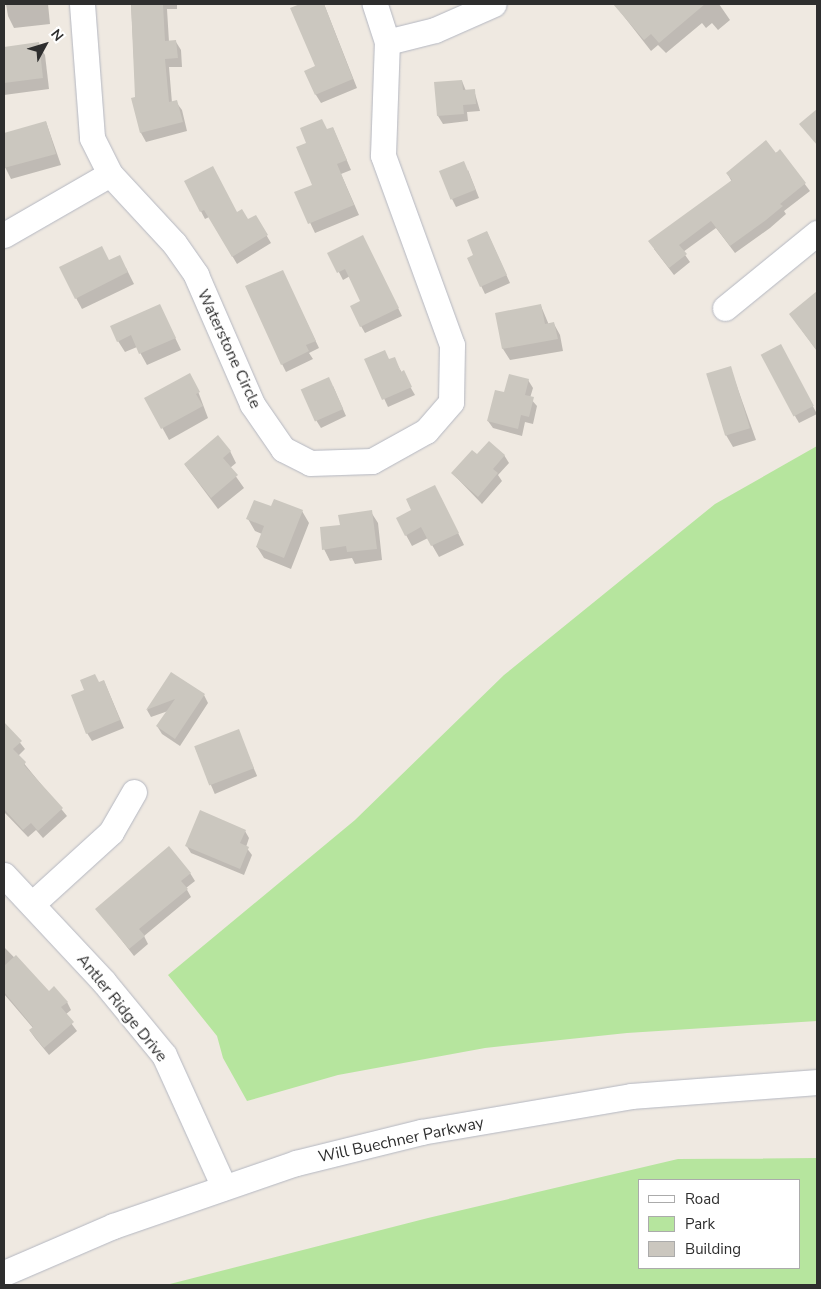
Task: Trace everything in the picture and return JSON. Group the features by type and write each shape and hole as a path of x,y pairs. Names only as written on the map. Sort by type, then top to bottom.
{"street":[{"name":"Waterstone Circle","path":"82,4 92,138 110,174 174,243 196,275 252,404 283,449 310,463 372,461 426,431 451,402 452,345 384,155 387,42 376,4"},
{"path":"387,42 435,30 494,4"},
{"path":"4,235 110,174"},
{"path":"725,308 817,233"},
{"path":"32,904 112,832 134,792"},
{"name":"Antler Ridge Drive","path":"4,875 104,982 164,1055 224,1187"},
{"name":"Will Buechner Parkway","path":"4,1274 113,1226 224,1187 296,1163 431,1131 631,1096 817,1082"}],"green space":[{"path":"817,446 817,1021 627,1033 485,1048 338,1075 247,1101 223,1058 217,1036 168,975 355,820 504,675 715,504"},
{"path":"817,1158 817,1285 166,1285 428,1218 678,1159"}],"building":[{"path":"131,4 163,4 165,41 176,40 178,58 165,59 169,102 177,100 183,122 140,133 131,98 135,97"},
{"path":"300,4 324,4 353,79 315,95 304,71 315,66 290,8"},
{"path":"613,4 705,4 659,43 651,34 644,40"},
{"path":"39,42 43,78 4,83 4,47"},
{"path":"462,80 463,90 475,89 476,104 463,105 464,114 437,116 434,82"},
{"path":"817,109 817,145 799,124"},
{"path":"322,119 327,129 333,127 347,160 337,164 354,205 308,224 294,192 312,185 296,147 306,143 300,128"},
{"path":"46,121 56,154 4,168 4,133"},
{"path":"766,140 776,153 780,149 806,183 780,204 783,206 730,246 711,221 679,245 687,254 669,268 648,241 732,180 726,173"},
{"path":"464,161 476,190 451,200 439,171"},
{"path":"213,166 237,212 242,209 248,219 256,215 268,235 232,257 204,210 200,212 184,181"},
{"path":"487,231 507,275 480,287 467,258 473,255 467,240"},
{"path":"363,235 399,308 360,327 350,306 360,301 345,269 337,273 327,253"},
{"path":"102,246 109,260 120,255 128,272 75,299 59,267"},
{"path":"283,270 316,341 306,345 309,351 281,365 245,286"},
{"path":"817,291 817,351 789,314"},
{"path":"160,304 176,338 139,354 131,335 117,342 110,326"},
{"path":"541,304 545,324 554,322 558,339 502,349 495,313"},
{"path":"781,344 814,406 794,417 761,355"},
{"path":"385,350 389,359 395,357 401,372 404,370 412,387 382,400 364,359"},
{"path":"731,366 750,428 725,436 706,374"},
{"path":"190,373 200,392 196,394 203,406 161,429 144,398"},
{"path":"509,374 529,379 525,395 534,397 529,417 521,415 518,429 487,421 495,390 504,392"},
{"path":"329,377 343,409 315,422 301,390"},
{"path":"218,435 231,451 223,458 238,475 211,498 184,464"},
{"path":"489,441 505,455 493,469 498,473 478,497 451,473 472,450 477,454"},
{"path":"435,485 459,533 431,546 421,527 405,536 396,518 411,510 406,499"},
{"path":"274,499 303,510 284,558 256,547 264,526 246,519 254,500 271,506"},
{"path":"372,510 377,549 347,552 346,546 322,550 320,527 340,525 338,515"},
{"path":"171,672 205,694 175,739 156,726 175,699 146,710"},
{"path":"95,674 99,682 104,680 120,720 86,734 71,695 84,690 80,680"},
{"path":"4,722 22,741 13,749 26,762 24,765 63,808 38,831 31,823 23,830 4,809"},
{"path":"239,729 254,768 209,785 194,746"},
{"path":"200,810 246,830 240,843 249,847 240,869 185,846"},
{"path":"169,846 191,873 181,881 188,889 139,929 145,936 129,949 95,909"},
{"path":"16,955 49,991 54,986 68,1002 61,1007 74,1022 44,1048 29,1030 33,1027 4,992 4,966"}]}
